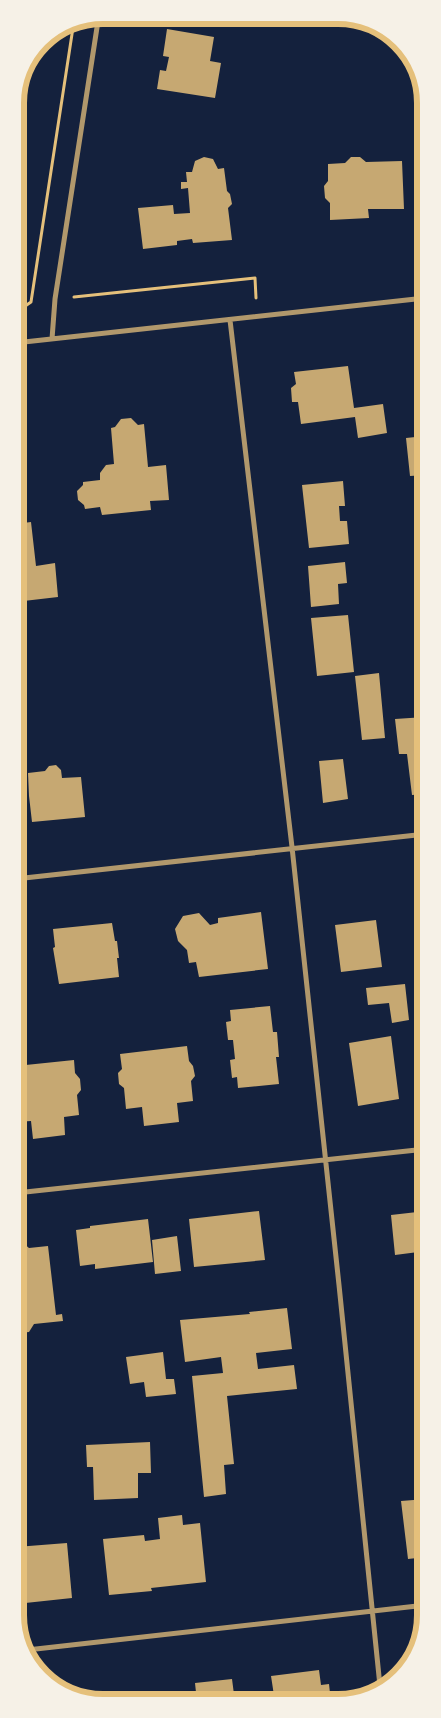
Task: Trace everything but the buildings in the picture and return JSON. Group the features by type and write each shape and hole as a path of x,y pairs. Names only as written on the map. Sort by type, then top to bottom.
{"street":[{"path":"52,339 55,299 97,24"},
{"path":"24,342 417,299"},
{"path":"230,320 292,847 380,1682"},
{"path":"24,878 292,847 417,835"},
{"path":"24,1192 417,1150"},
{"path":"32,1649 417,1606"}],"path":[{"path":"24,307 32,302 73,30"}]}
